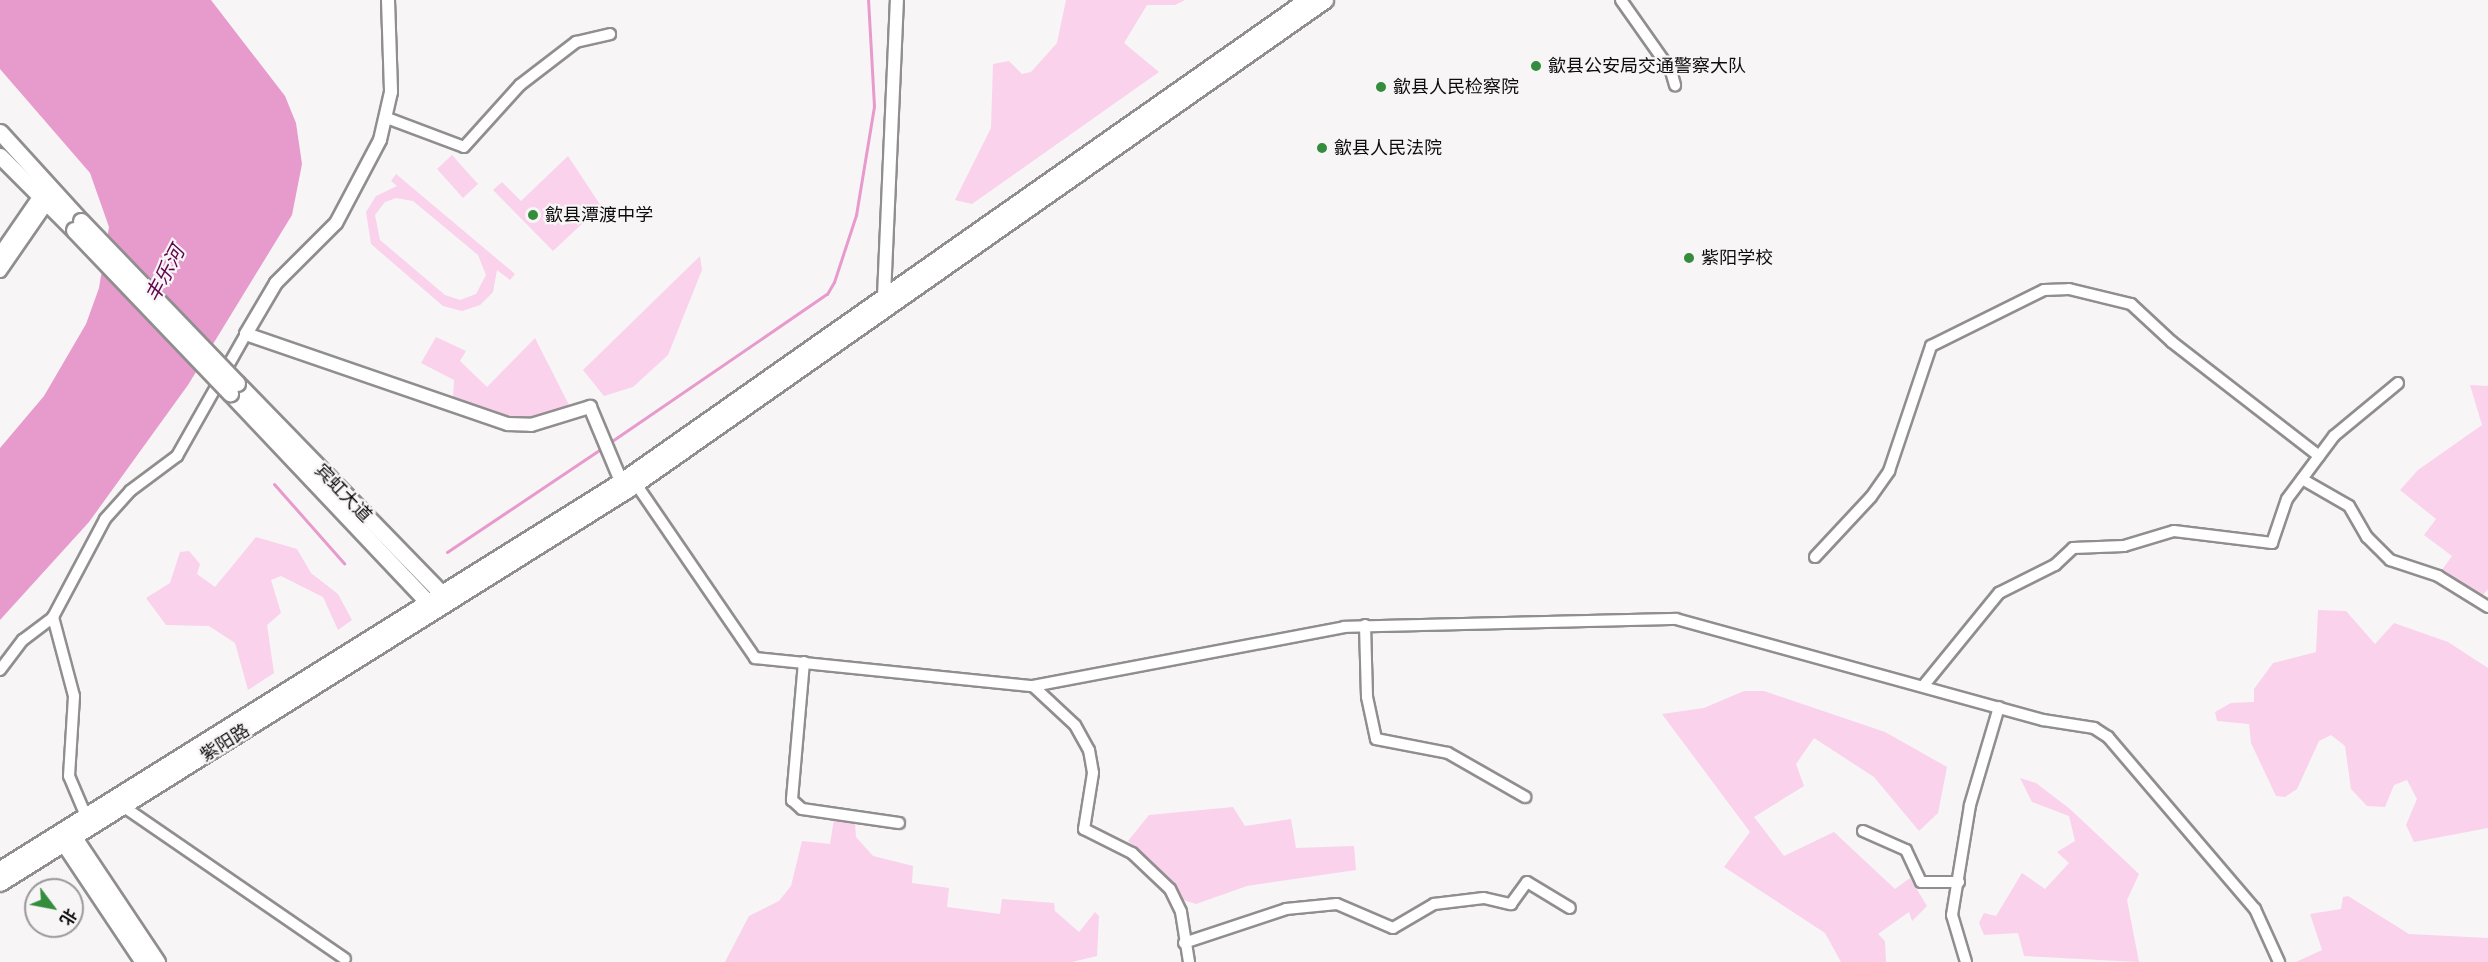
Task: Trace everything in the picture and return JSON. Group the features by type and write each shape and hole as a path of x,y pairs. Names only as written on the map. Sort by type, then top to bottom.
{"main road":[{"path":"628,482 884,296 1306,0"},
{"path":"628,482 1325,0"},
{"path":"0,132 47,194"},
{"path":"0,156 47,194 234,388"},
{"name":"宾虹大道","path":"234,388 446,598"},
{"name":"宾虹大道","path":"234,388 432,607"},
{"name":"紫阳路","path":"0,869 124,807 628,482"},
{"name":"紫阳路","path":"0,883 66,835 86,816 432,607"},
{"path":"66,835 143,962"},
{"path":"66,835 157,962"}],"street":[{"path":"0,670 23,640 53,617 105,519 130,491 177,456 276,283 336,223 367,169 387,118 392,78 388,0"},
{"path":"884,296 897,0"},
{"path":"1621,0 1671,71 1675,85"},
{"path":"387,118 464,147 515,89 576,42 610,34"},
{"path":"0,254 47,194"},
{"path":"0,271 47,194"},
{"path":"1815,557 1871,497 1889,471 1931,346 2044,290 2068,289 2131,304 2172,342 2319,456"},
{"path":"246,334 508,424 531,425 590,406 611,462 628,482 755,658 1033,686 1284,635 1365,625 1688,620 1999,707 2094,728 2108,737 2259,914 2279,962"},
{"path":"1924,686 1999,593 2055,566 2073,548 2124,546 2175,531 2270,544 2277,536 2287,499 2334,436 2398,383"},
{"path":"2302,479 2349,506 2367,537 2390,560 2438,576 2488,607"},
{"path":"53,617 72,683 69,776 86,816"},
{"path":"1365,625 1367,697 1376,740 1448,753 1526,797"},
{"path":"804,662 792,800 802,809 899,823"},
{"path":"1033,686 1075,725 1089,750 1093,773 1084,829 1132,854 1170,889 1181,912 1184,943 1189,962"},
{"path":"1966,962 1952,921 1970,805 1999,707"},
{"path":"124,807 345,959"},
{"path":"1863,831 1906,850 1922,882 1959,882"},
{"path":"1184,943 1286,909 1337,904 1393,928 1434,904 1484,898 1511,904 1527,882 1570,909"}],"shaded area":[{"path":"1066,0 1185,0 1175,5 1147,5 1124,43 1159,72 972,204 955,200 991,128 993,64 1009,61 1022,74 1031,72 1057,43"},
{"path":"452,155 478,184 463,198 437,169"},
{"path":"568,156 601,206 553,251 493,190 502,182 521,201"},
{"path":"396,174 515,274 510,280 497,270 493,292 480,305 462,311 443,306 371,244 366,212 376,196 397,186 391,181","holes":["396,198 413,201 478,255 486,275 476,294 460,300 445,295 380,240 375,215 385,202"]},
{"path":"700,256 702,270 668,355 633,387 604,396 583,370"},
{"path":"436,337 466,351 460,361 487,387 535,338 570,407 529,421 510,421 453,400 454,380 421,363"},
{"path":"2470,385 2488,386 2488,589 2478,601 2439,574 2452,556 2424,535 2436,519 2400,490 2418,470 2482,425"},
{"path":"256,537 297,549 311,573 338,594 352,620 338,630 323,597 281,576 271,580 281,613 267,625 274,673 248,690 235,643 209,626 166,625 146,598 170,583 180,552 189,551 200,564 197,574 215,587"},
{"path":"2318,610 2346,611 2375,644 2394,623 2448,642 2488,668 2488,828 2414,842 2406,825 2417,799 2407,780 2394,785 2385,807 2367,806 2351,789 2345,746 2331,735 2319,741 2297,789 2285,797 2276,796 2251,743 2249,724 2217,721 2215,712 2231,703 2254,702 2254,689 2273,663 2316,652"},
{"path":"1744,691 1764,691 1885,732 1947,767 1938,813 1919,831 1874,777 1814,738 1796,764 1804,786 1754,817 1784,856 1834,832 1895,889 1910,878 1927,906 1912,921 1909,912 1878,934 1885,941 1886,962 1841,962 1825,933 1724,867 1750,832 1662,714 1704,708"},
{"path":"2020,778 2036,783 2070,809 2139,874 2127,900 2139,962 2024,956 2018,933 1984,935 1979,923 1984,913 1996,916 2022,873 2045,889 2069,863 2057,852 2075,841 2069,816 2032,802"},
{"path":"1233,807 1245,826 1291,819 1296,848 1354,846 1356,870 1247,886 1196,904 1180,899 1176,888 1128,841 1149,815"},
{"path":"834,819 855,822 856,837 873,856 913,866 912,883 949,888 947,907 1000,914 1002,899 1054,903 1055,911 1079,932 1095,912 1099,916 1097,956 1072,962 725,962 749,916 779,901 791,886 802,841 830,844"},
{"path":"2348,896 2409,934 2488,938 2488,962 2296,962 2322,950 2310,914 2341,909 2343,897"}],"water":[{"name":"丰乐河","path":"0,0 211,0 285,96 296,123 302,164 292,215 188,385 89,522 0,620 0,448 44,396 86,324 99,288 109,227 90,173 0,69"}],"waterway":[{"path":"609,443 827,294 834,282 856,215 874,106 868,0"},
{"path":"447,552 604,447"},
{"path":"274,484 344,563"}],"place":[{"name":"歙县公安局交通警察大队","path":"1536,66"},
{"name":"歙县人民检察院","path":"1381,87"},
{"name":"歙县人民法院","path":"1322,148"},
{"name":"歙县潭渡中学","path":"533,215"},
{"name":"紫阳学校","path":"1689,258"}]}
